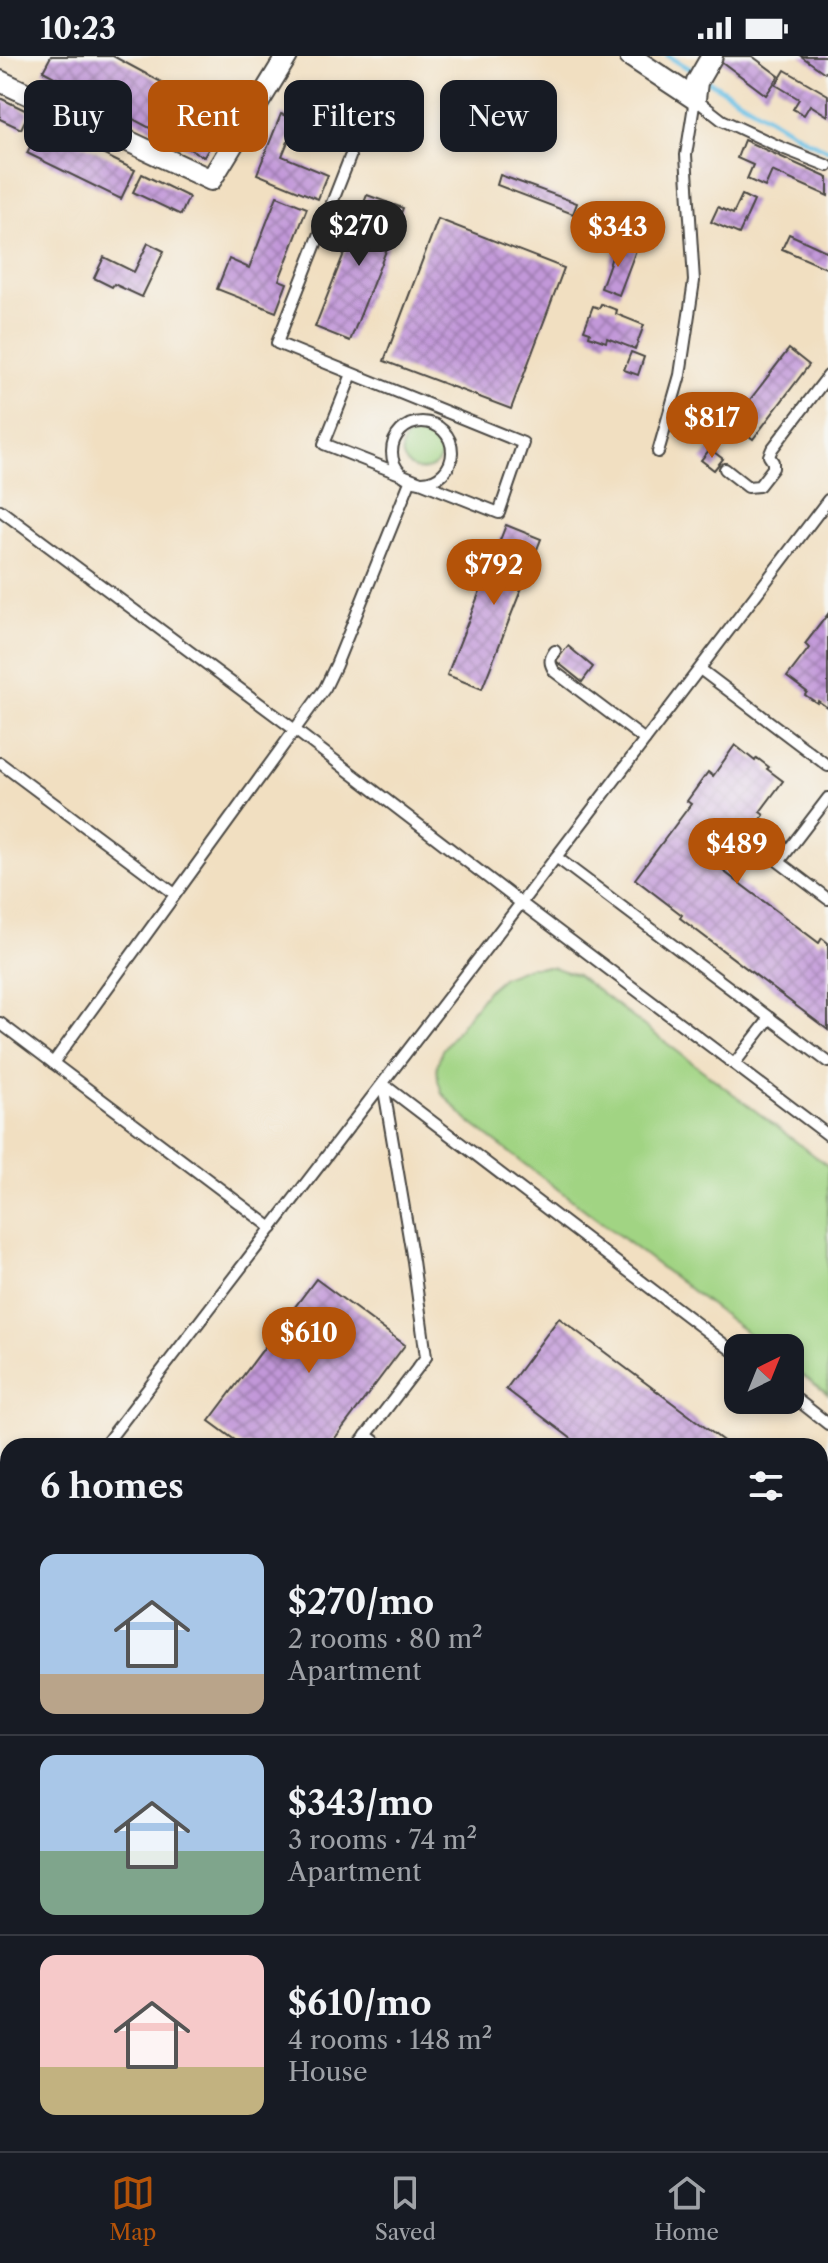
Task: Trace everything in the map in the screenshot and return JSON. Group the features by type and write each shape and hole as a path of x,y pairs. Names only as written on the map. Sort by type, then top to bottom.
{"street":[{"path":"0,81 211,180 287,56"},
{"path":"630,56 702,76"}],"lane":[{"path":"702,76 722,120 828,166"},
{"path":"658,452 680,375 694,281 686,155 702,76"},
{"path":"350,157 277,343 523,443 499,513 324,444 352,374"},
{"path":"725,469 748,487 759,486 773,468 769,456 772,449 828,376"},
{"path":"431,423 436,408"},
{"path":"418,422 431,423 443,430 450,441 452,455 447,468 437,477 424,482 411,479 400,472 393,461 392,448 396,436 405,426 418,422"},
{"path":"53,1063 315,703 336,665 411,479"},
{"path":"110,1438 828,500"},
{"path":"0,510 828,1135"},
{"path":"555,651 550,665 555,672 645,740"},
{"path":"700,669 828,766"},
{"path":"0,763 175,894"},
{"path":"828,798 779,862 828,899"},
{"path":"556,857 828,1062"},
{"path":"734,1064 770,1018"},
{"path":"0,1023 272,1228"},
{"path":"383,1084 724,1344"},
{"path":"364,1438 426,1357 383,1084"},
{"path":"804,1405 828,1424"},
{"path":"366,1435 370,1438"}],"green space":[{"path":"422,430 436,436 442,450 436,464 422,470 408,464 402,450 408,436"},
{"path":"529,967 552,967 577,975 828,1166 828,1394 804,1376 804,1334 749,1334 468,1121 442,1093 437,1066 442,1050 488,990 503,977"}],"building":[{"path":"51,56 113,56 157,80 148,80 148,127 132,119 132,80 60,80 43,71"},
{"path":"720,56 752,56 779,76 766,95 718,59"},
{"path":"801,56 828,56 828,70 825,73"},
{"path":"785,70 828,95 828,116 810,105 804,115 793,109 799,99 776,85"},
{"path":"0,98 24,110 21,129 0,119"},
{"path":"281,114 284,115 282,156 328,175 318,199 257,174"},
{"path":"744,140 828,178 828,196 772,171 765,187 747,179 753,165 737,158"},
{"path":"98,152 135,170 121,199 27,153"},
{"path":"142,174 189,197 181,215 133,192"},
{"path":"500,175 577,203 573,214 497,185"},
{"path":"367,195 403,208 350,341 315,327"},
{"path":"742,195 754,201 739,234 711,222 718,207 733,214"},
{"path":"277,196 307,208 279,280 287,283 276,312 217,289 229,259 249,268"},
{"path":"438,219 564,268 511,409 384,361"},
{"path":"789,234 828,252 828,269 782,249"},
{"path":"148,243 164,251 142,297 94,278 104,257 134,272"},
{"path":"617,243 636,250 619,295 601,288"},
{"path":"601,304 617,310 616,314 644,325 635,349 607,338 606,342 589,336 590,332 584,330 593,306 599,308"},
{"path":"789,349 809,365 753,439 732,423"},
{"path":"631,352 644,357 638,375 624,370"},
{"path":"710,449 723,459 714,470 701,460"},
{"path":"506,525 541,539 482,689 447,675"},
{"path":"828,614 828,708 805,695 807,692 787,677 809,648 805,644"},
{"path":"568,646 593,667 582,682 556,661"},
{"path":"735,745 755,761 757,758 769,767 767,769 783,781 760,812 764,815 742,844 738,840 718,867 819,943 822,938 828,943 828,1030 680,918 682,915 635,879 691,804 687,801 708,772 713,776"},
{"path":"316,1279 405,1345 335,1438 232,1438 209,1421"},
{"path":"559,1318 719,1438 570,1438 506,1389"}],"waterway":[{"path":"668,56 695,72"},
{"path":"703,78 828,150"}]}
